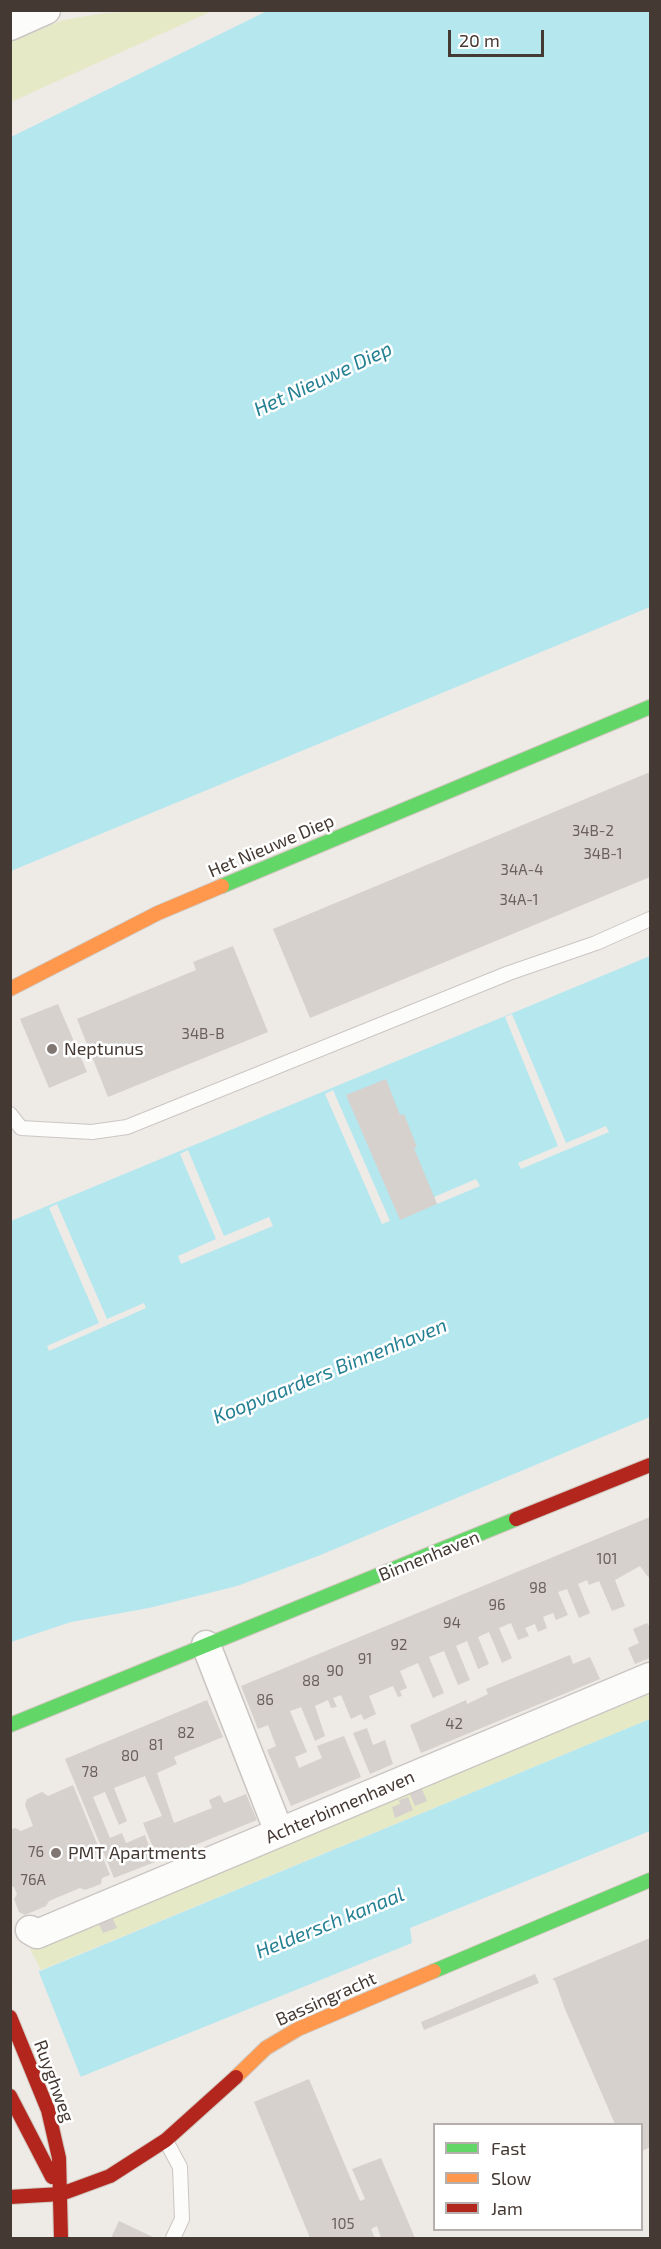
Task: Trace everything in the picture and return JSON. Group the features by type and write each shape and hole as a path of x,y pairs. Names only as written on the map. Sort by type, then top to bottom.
{"street":[{"path":"10,26 46,10"},
{"name":"Het Nieuwe Diep","path":"10,989 158,913 651,707"},
{"name":"Binnenhaven","path":"10,1725 651,1465"},
{"path":"206,1645 279,1832"},
{"name":"Achterbinnenhaven","path":"30,1930 37,1935 651,1677"},
{"name":"Bassingracht","path":"10,2197 61,2194 110,2176 166,2140 210,2102 266,2048 298,2029 651,1880"},
{"name":"Ruyghweg","path":"10,2017 48,2110 59,2158 61,2238"},
{"name":"Ruyghweg","path":"10,2096 61,2194"}],"lane":[{"path":"10,1114 21,1128 92,1132 127,1127 509,974 596,943 651,919"},
{"path":"166,2140 180,2167 182,2219 173,2238"}],"green space":[{"path":"212,11 11,102 11,42 63,20 105,13"},
{"path":"650,1694 650,1719 41,1970 30,1949"}],"water":[{"path":"269,10 650,11 650,607 11,871 11,137"},
{"name":"Koopvaarders Binnenhaven","path":"650,956 650,1417 318,1556 237,1586 149,1608 71,1622 11,1642 11,1221"},
{"name":"Heldersch kanaal","path":"650,1719 650,1831 410,1928 412,1943 11,2105 11,1983"}],"pier":[{"path":"512,1014 566,1143 606,1126 609,1132 521,1169 518,1163 558,1146 505,1017"},
{"path":"333,1090 390,1221 382,1224 325,1094"},
{"path":"188,1150 224,1236 269,1217 273,1226 181,1264 178,1256 216,1239 180,1154"},
{"path":"476,1179 480,1186 437,1204 434,1197"},
{"path":"57,1204 107,1319 144,1303 146,1308 49,1351 47,1346 99,1323 49,1208"},
{"path":"38,1970 82,2080 10,2108 11,1982"}],"building":[{"path":"650,772 650,877 310,1018 273,929"},
{"path":"233,946 268,1032 108,1097 77,1019 196,970 193,962"},
{"path":"58,1004 87,1072 49,1088 20,1019"},
{"path":"386,1079 400,1115 404,1114 417,1147 414,1148 437,1204 400,1220 346,1095"},
{"path":"650,1517 650,1576 648,1577 640,1566 615,1580 625,1606 612,1611 599,1581 589,1585 587,1580 578,1584 590,1613 579,1618 567,1589 558,1592 568,1615 556,1620 553,1613 543,1617 547,1628 538,1632 535,1624 525,1628 529,1636 518,1640 511,1623 499,1628 512,1658 502,1663 489,1632 478,1637 489,1664 478,1669 467,1641 456,1646 470,1680 458,1685 444,1651 429,1657 444,1693 433,1698 418,1663 400,1671 407,1688 400,1691 402,1696 398,1697 393,1686 369,1696 376,1714 364,1720 361,1714 351,1719 341,1695 333,1698 337,1707 331,1708 328,1700 315,1706 325,1736 315,1741 301,1707 290,1711 307,1752 295,1757 299,1768 322,1758 317,1746 344,1736 361,1777 291,1806 267,1750 276,1746 268,1725 258,1729 241,1686"},
{"path":"647,1623 650,1627 650,1658 635,1664 628,1648 639,1643 633,1629"},
{"path":"570,1655 573,1664 590,1657 600,1679 421,1753 410,1725 466,1700 467,1704 488,1694 486,1689"},
{"path":"207,1700 223,1737 174,1757 177,1764 157,1773 174,1823 212,1808 209,1800 220,1795 224,1803 246,1794 257,1820 158,1860 143,1823 162,1816 145,1776 114,1788 127,1821 119,1825 105,1792 93,1797 110,1838 122,1833 126,1843 145,1835 155,1862 114,1878 65,1759"},
{"path":"367,1728 373,1745 385,1740 393,1764 370,1774 353,1733"},
{"name":"PMT Apartments","path":"73,1785 110,1875 102,1878 101,1884 85,1890 80,1888 49,1901 46,1906 25,1915 19,1912 14,1899 17,1894 14,1887 10,1886 10,1830 15,1828 21,1831 33,1826 25,1805 27,1799 42,1792 48,1796"},
{"path":"421,1787 427,1801 415,1806 409,1792"},
{"path":"408,1797 413,1810 395,1818 392,1807 400,1804 399,1800"},
{"path":"113,1919 117,1928 103,1933 99,1924"},
{"path":"650,1938 650,2147 643,2150 643,2123 615,2123 555,1981 552,1979"},
{"path":"535,1974 539,1983 424,2030 421,2022"},
{"path":"309,2079 360,2201 365,2199 352,2169 381,2158 415,2238 381,2238 377,2226 371,2229 375,2238 310,2238 254,2102"},
{"path":"119,2221 155,2238 111,2238"}],"traffic: fast":[{"path":"222,886 650,707"},
{"path":"10,1725 516,1519"},
{"path":"434,1971 650,1880"}],"traffic: slow":[{"path":"10,989 158,913 222,886"},
{"path":"236,2077 266,2048 298,2029 434,1971"}],"traffic: jam":[{"path":"516,1519 650,1465"},
{"path":"10,2017 48,2110 59,2158 61,2238"},
{"path":"10,2197 61,2194 110,2176 166,2140 236,2077"},
{"path":"10,2096 52,2177"}],"place":[{"name":"Neptunus","path":"52,1049"},
{"name":"PMT Apartments","path":"56,1853"}]}
